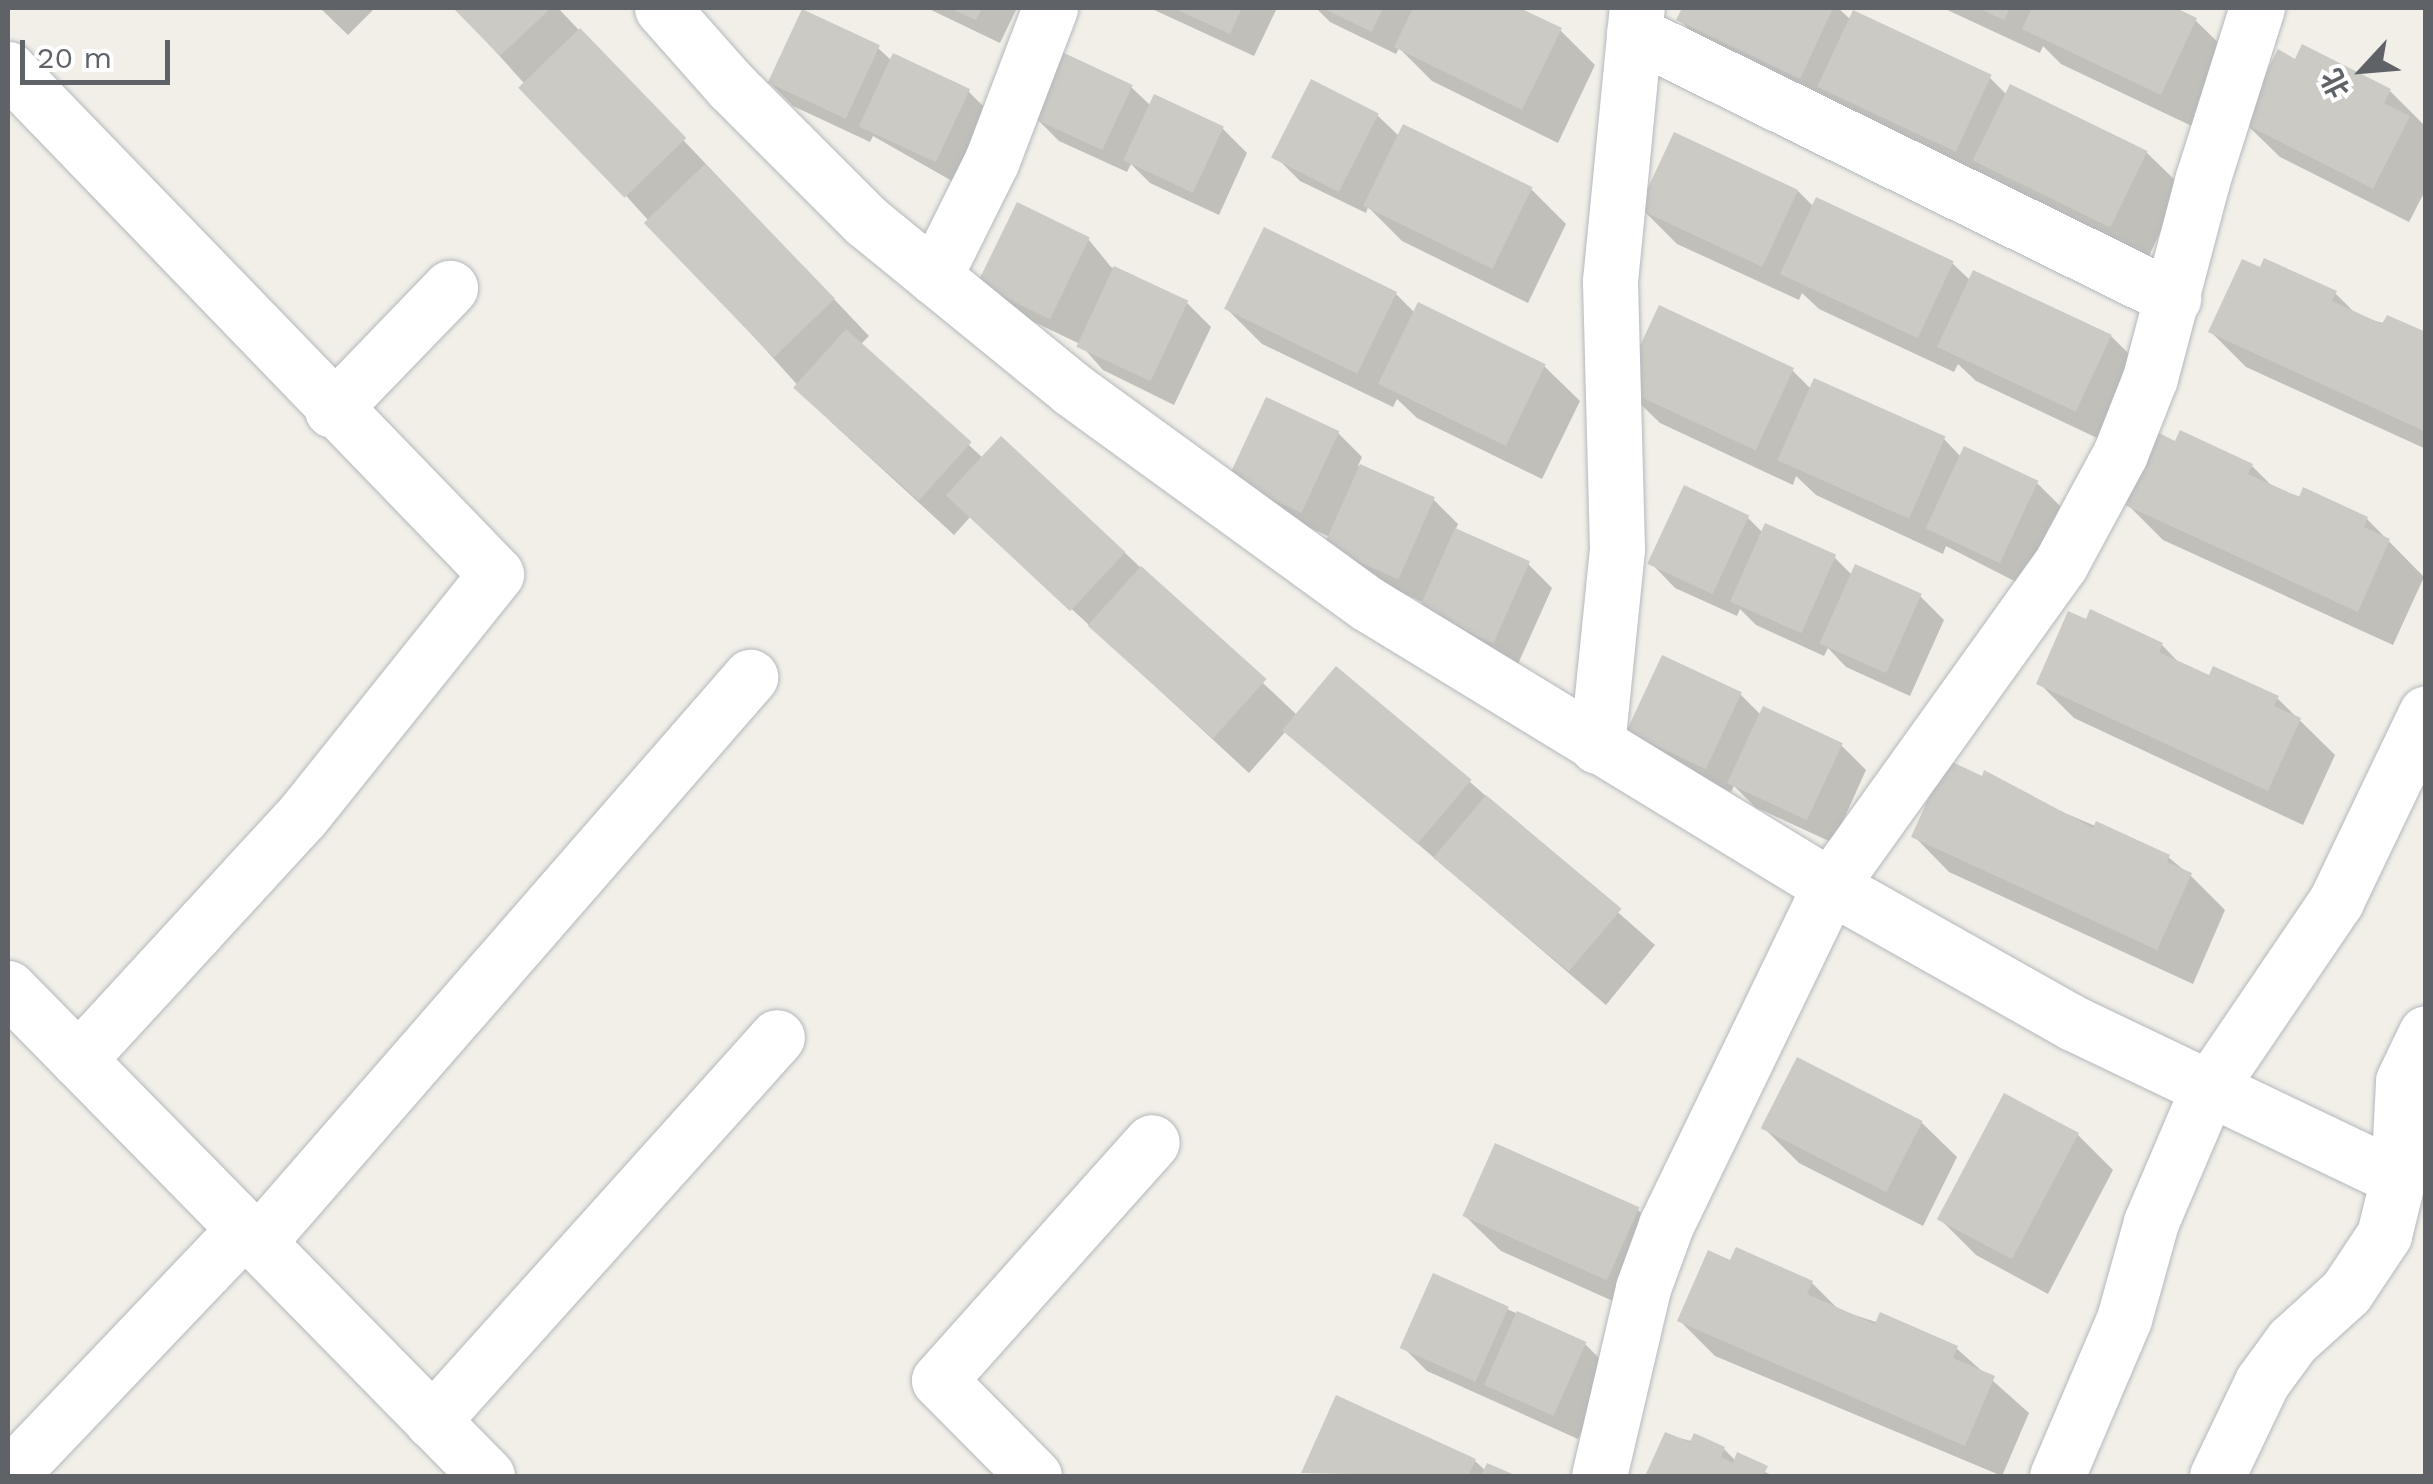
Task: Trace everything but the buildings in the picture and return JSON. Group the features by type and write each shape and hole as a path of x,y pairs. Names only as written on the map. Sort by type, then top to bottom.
{"street":[{"path":"662,8 801,160 934,278 1218,500 1368,604 1830,886 2073,1023 2398,1178"},
{"path":"934,278 992,160 1050,8"},
{"path":"1599,1476 1643,1288 1666,1225 1830,886 2092,512 2150,378 2202,180 2257,8"},
{"path":"1597,746 1617,550 1610,282 1636,20 2173,298"},
{"path":"8,69 332,410 496,574 302,816 78,1060"},
{"path":"332,410 450,288"},
{"path":"9,1476 250,1236 750,678"},
{"path":"2057,1476 2124,1319 2171,1170 2209,1088 2336,901 2426,713"},
{"path":"8,988 250,1236 448,1454 777,1037"},
{"path":"2217,1476 2262,1382 2292,1342 2367,1267 2384,1235 2398,1178 2402,1080 2426,1033"},
{"path":"1034,1476 939,1380 1152,1142"}]}
